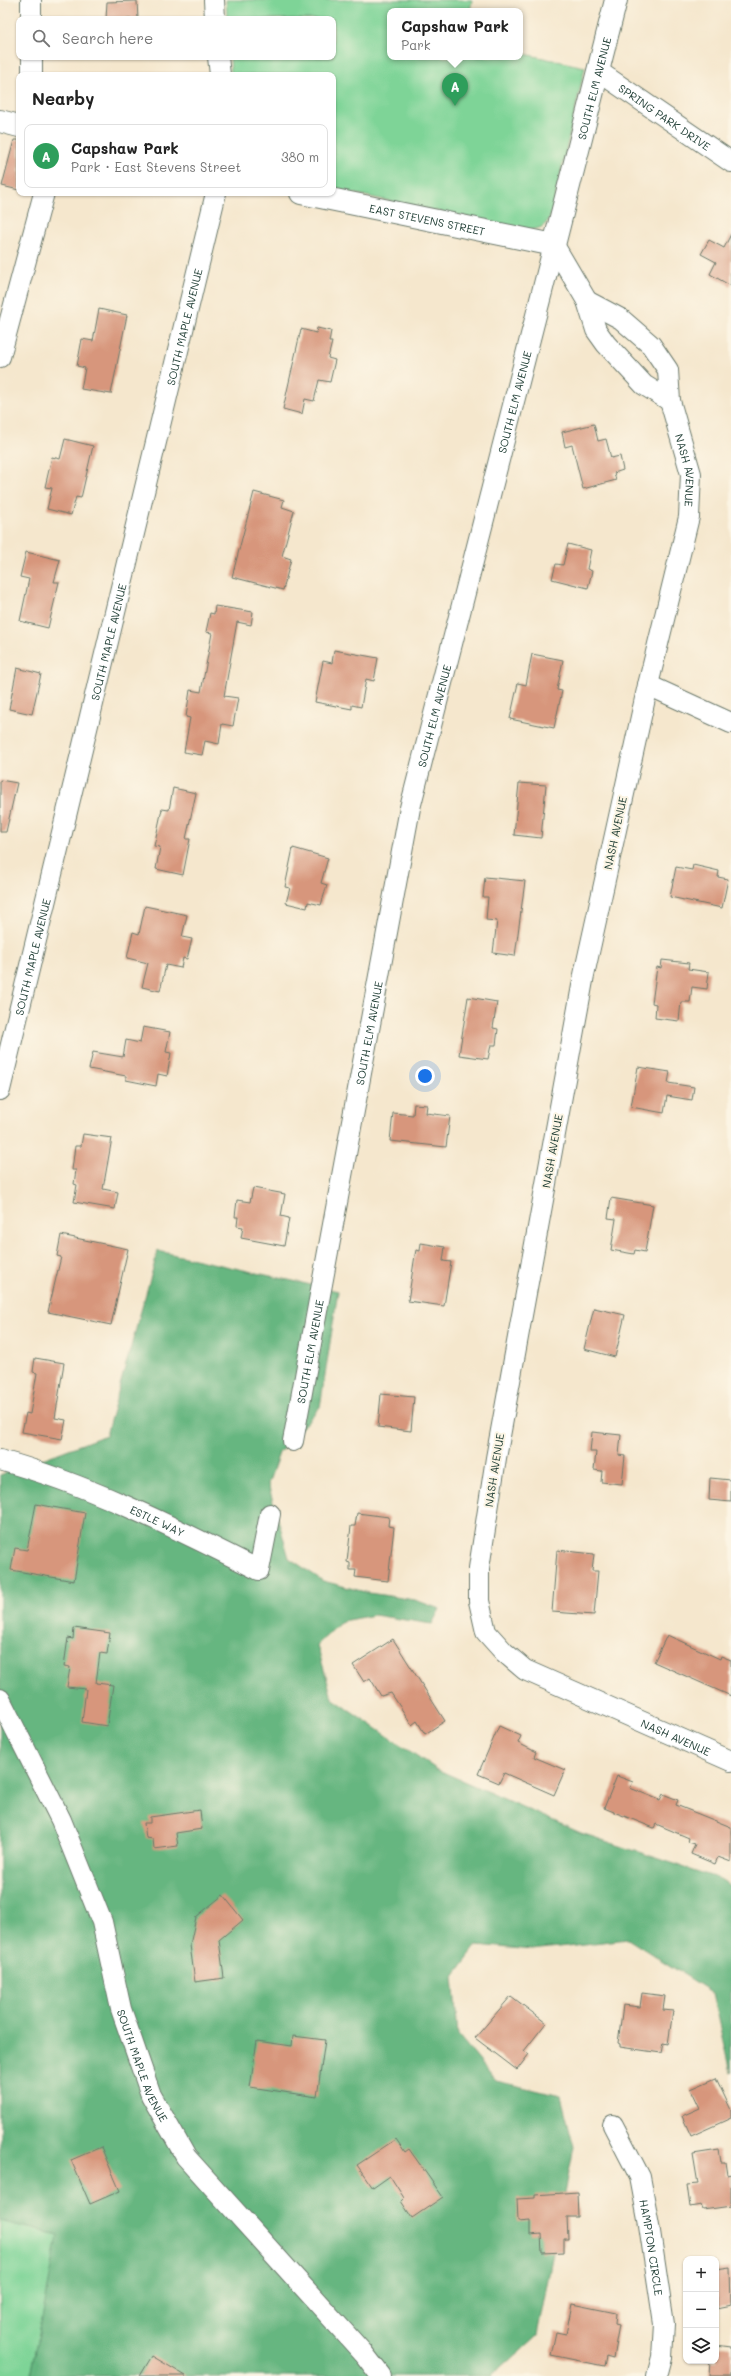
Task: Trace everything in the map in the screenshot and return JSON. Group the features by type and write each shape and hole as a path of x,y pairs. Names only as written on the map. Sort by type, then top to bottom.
{"street":[{"path":"31,0 31,16"},
{"path":"214,0 216,16"},
{"name":"SOUTH ELM AVENUE","path":"293,1441 410,808 616,0"},
{"path":"32,60 32,72"},
{"path":"218,60 220,72"},
{"name":"SPRING PARK DRIVE","path":"598,71 731,162"},
{"path":"0,121 16,125"},
{"path":"0,357 43,196"},
{"name":"SOUTH MAPLE AVENUE","path":"0,1090 215,196"},
{"name":"EAST STEVENS STREET","path":"316,196 554,245"},
{"path":"554,245 587,301 596,330 606,344 644,385 670,401"},
{"name":"NASH AVENUE","path":"587,301 621,319 651,345 668,370 670,401 691,474 689,517 648,685 582,983 494,1466 479,1568 480,1601 486,1632 504,1652 525,1670 731,1761"},
{"path":"648,685 731,723"},
{"name":"ESTLE WAY","path":"0,1460 44,1472 137,1510 259,1570 270,1514"},
{"name":"SOUTH MAPLE AVENUE","path":"0,1699 61,1820 102,1922 121,2009 151,2095 178,2143 186,2157 364,2354 381,2376"},
{"name":"HAMPTON CIRCLE","path":"613,2125 640,2177 648,2218 664,2324 662,2358 657,2376"}],"green space":[{"path":"226,0 472,0 471,8 387,8 387,60 523,60 523,54 585,67 551,215 547,223 542,227 526,230 336,190 336,72 231,72 230,60 336,60 336,16 227,16"},
{"path":"158,1251 338,1291 320,1407 279,1453 268,1484 289,1558 323,1581 369,1593 415,1600 440,1609 432,1624 374,1615 342,1621 317,1645 332,1698 436,1769 581,1833 720,1879 731,1886 731,2072 713,1993 628,1939 532,1950 477,1945 453,1977 458,2035 496,2081 561,2096 574,2147 537,2335 492,2376 31,2376 58,2235 0,2221 0,1475 106,1435"},
{"path":"0,2221 59,2235 31,2376 0,2376"}],"building":[{"path":"137,1 138,16 106,16 107,2"},
{"path":"14,140 16,140 16,189 2,186"},
{"path":"731,234 731,286 710,274 716,262 701,254 709,240 724,248"},
{"path":"99,309 127,315 111,394 81,389 85,368 77,366 82,339 93,341"},
{"path":"317,328 331,331 329,342 332,342 328,358 335,360 330,382 319,380 314,401 305,399 302,414 283,409 301,329 316,333"},
{"path":"594,424 598,441 606,439 611,458 620,456 623,470 614,473 616,480 583,489 572,445 565,447 562,432"},
{"path":"65,439 93,446 81,498 76,497 71,515 47,509 52,488 45,487 52,457 60,459"},
{"path":"254,492 284,500 282,507 294,511 282,556 291,559 283,590 232,577"},
{"path":"568,544 591,550 587,569 592,571 588,588 552,579 556,564 563,565"},
{"path":"26,552 60,560 54,582 59,582 48,628 20,621 29,579 20,577"},
{"path":"215,606 253,612 251,625 237,622 224,696 238,698 233,726 222,724 219,744 205,741 202,755 184,752 190,718 186,717 190,690 201,692 212,633 206,632 210,613 214,614"},
{"path":"334,650 378,658 374,681 366,679 361,707 352,705 352,709 315,702 323,661 332,663"},
{"path":"532,654 563,660 557,690 562,691 554,728 510,719 518,683 526,685"},
{"path":"17,668 41,674 32,714 9,709"},
{"path":"0,780 17,783 6,832 0,832"},
{"path":"519,783 546,785 541,838 514,835"},
{"path":"173,788 196,793 186,839 190,839 183,875 156,869 160,847 154,846 162,809 169,810"},
{"path":"293,848 328,858 321,883 327,885 321,905 308,902 307,908 286,903 290,888 285,887"},
{"path":"693,865 719,871 718,877 728,879 722,908 670,897 676,867 692,870"},
{"path":"485,877 525,881 515,956 493,953 497,921 486,920 488,897 483,897"},
{"path":"145,906 187,915 182,937 192,939 187,959 183,958 181,968 166,965 160,991 142,987 148,963 127,958 133,932 139,934"},
{"path":"662,960 689,963 688,969 709,972 707,989 692,987 690,1002 681,1002 679,1021 655,1018 656,1004 652,1003 657,967 661,968"},
{"path":"468,997 497,1002 493,1028 498,1029 496,1045 491,1045 488,1059 459,1055"},
{"path":"143,1027 170,1032 166,1052 171,1053 167,1076 158,1074 156,1086 126,1080 126,1076 89,1069 93,1052 123,1057 126,1040 140,1043"},
{"path":"638,1067 670,1072 668,1083 694,1087 692,1100 667,1096 664,1113 631,1107"},
{"path":"414,1104 427,1105 426,1113 450,1116 446,1147 390,1141 393,1113 413,1115"},
{"path":"83,1134 112,1138 103,1189 118,1192 115,1209 74,1202 77,1185 74,1184 76,1170 72,1170 75,1146 81,1146"},
{"path":"253,1188 285,1194 281,1216 289,1218 284,1246 241,1238 243,1227 237,1226 238,1217 235,1217 237,1200 250,1202"},
{"path":"611,1198 653,1205 645,1252 635,1250 634,1254 611,1250 616,1219 608,1218"},
{"path":"61,1235 128,1249 111,1325 48,1312 61,1257 57,1256"},
{"path":"421,1243 445,1247 443,1261 451,1262 444,1306 408,1301 416,1250 420,1251"},
{"path":"594,1308 625,1315 615,1357 584,1349"},
{"path":"35,1358 64,1363 55,1418 66,1420 62,1439 22,1432 26,1413 30,1414 37,1373 33,1372"},
{"path":"381,1394 414,1397 411,1431 378,1427"},
{"path":"592,1432 621,1435 619,1455 625,1456 622,1484 601,1482 602,1471 594,1470 596,1452 590,1452"},
{"path":"710,1478 731,1480 731,1502 709,1500"},
{"path":"36,1504 85,1513 74,1581 11,1570 15,1548 27,1550"},
{"path":"357,1513 389,1517 388,1526 394,1527 388,1581 355,1577 356,1570 350,1570 350,1563 347,1562 351,1526 355,1526"},
{"path":"557,1550 594,1554 592,1571 598,1571 594,1615 552,1612"},
{"path":"74,1628 110,1633 107,1654 100,1653 96,1683 113,1685 107,1726 82,1722 86,1689 67,1687 70,1667 64,1666 68,1638 73,1639"},
{"path":"667,1635 720,1659 721,1656 731,1660 731,1696 654,1662"},
{"path":"393,1639 445,1721 425,1734 417,1721 412,1725 391,1693 381,1696 370,1678 364,1682 353,1665"},
{"path":"499,1726 521,1736 518,1743 536,1752 534,1757 565,1770 554,1795 504,1773 499,1783 478,1774"},
{"path":"617,1776 633,1782 630,1788 660,1800 663,1794 678,1800 676,1805 731,1827 731,1862 718,1857 715,1864 691,1854 695,1844 688,1842 689,1838 656,1824 654,1828 604,1808"},
{"path":"200,1810 202,1829 176,1833 178,1846 154,1849 153,1839 146,1838 144,1823 150,1823 150,1817"},
{"path":"223,1895 243,1920 219,1940 224,1978 195,1982 190,1945 196,1917"},
{"path":"642,1993 665,1996 663,2010 673,2011 668,2044 663,2043 661,2053 620,2047 620,2044 618,2043 623,2005 640,2007"},
{"path":"511,1996 546,2023 524,2051 529,2054 517,2070 475,2038"},
{"path":"293,2036 325,2040 317,2097 250,2087 257,2041 292,2046"},
{"path":"716,2078 731,2110 731,2118 691,2136 682,2116 700,2108 691,2089"},
{"path":"396,2139 405,2152 409,2149 443,2197 412,2218 401,2201 404,2198 390,2176 373,2188 357,2165"},
{"path":"101,2147 120,2191 90,2204 71,2160"},
{"path":"719,2150 721,2162 725,2162 727,2175 731,2174 731,2206 703,2210 701,2205 690,2207 687,2185 698,2184 693,2154"},
{"path":"577,2192 578,2217 567,2217 568,2239 564,2239 564,2252 542,2253 541,2234 530,2235 530,2220 518,2221 517,2199 535,2198 535,2195"},
{"path":"730,2268 731,2305 719,2307 719,2292 719,2270"},
{"path":"572,2304 616,2313 615,2324 619,2325 613,2358 606,2356 604,2366 551,2355 556,2332 566,2334"},
{"path":"719,2345 731,2347 731,2376 709,2376 710,2364 719,2364"},
{"path":"152,2356 186,2376 140,2376"}],"place":[{"name":"Capshaw Park","path":"455,106"}]}
